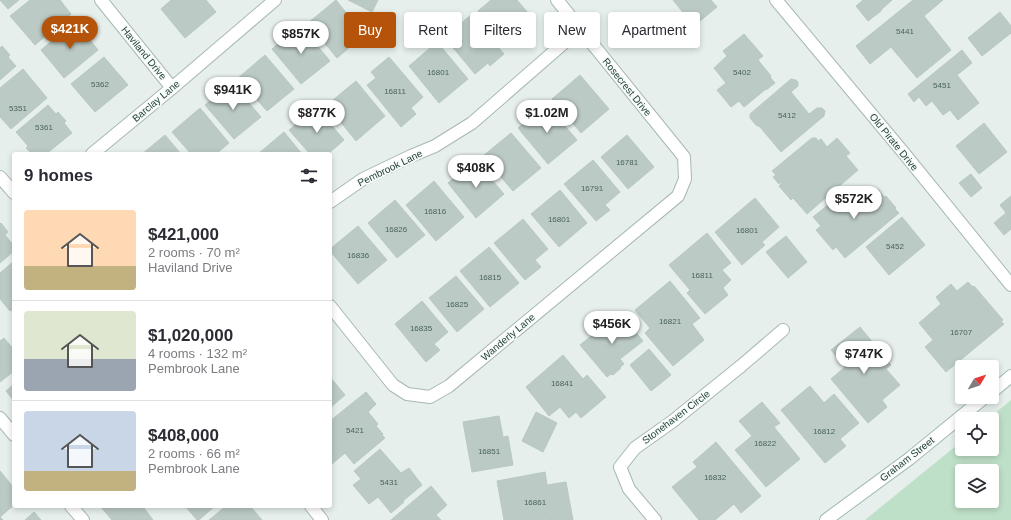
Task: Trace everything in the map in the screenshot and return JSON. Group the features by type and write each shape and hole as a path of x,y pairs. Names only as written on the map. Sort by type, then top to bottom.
{"street":[{"name":"Haviland Drive","path":"101,0 172,88"},
{"name":"Barclay Lane","path":"94,152 275,0"},
{"name":"Rosecrest Drive","path":"557,0 567,12"},
{"name":"Old Pirate Drive","path":"776,0 899,147 1011,285"},
{"name":"Pembrook Lane","path":"332,201 362,179 435,146 472,123 558,48"},
{"name":"Rosecrest Drive","path":"595,48 684,157 685,179"},
{"path":"0,177 12,191"},
{"name":"Wanderly Lane","path":"332,309 393,385 407,394 430,397 449,386 678,196 685,179"},
{"name":"Stonehaven Circle","path":"654,520 629,489 620,467 635,448 673,421 783,330"},
{"path":"999,386 1011,376"},
{"name":"Graham Street","path":"826,520 909,459 976,404"},
{"path":"0,418 12,433"},
{"path":"73,508 83,520"},
{"path":"312,508 322,520"}],"green space":[{"path":"1011,400 1011,520 865,520 955,447 955,456 999,456 999,412 996,412"}],"building":[{"path":"0,0 19,0 8,9"},
{"path":"30,0 60,0 71,14 35,45 10,16"},
{"path":"171,0 206,0 216,12 185,38 161,9"},
{"path":"336,0 346,12 344,12 344,48 349,48 337,58 308,23"},
{"path":"348,0 378,0 372,12"},
{"path":"491,0 517,0 527,12 479,12 478,11"},
{"path":"673,0 711,0 717,7 700,21 700,12 683,12"},
{"path":"863,0 892,0 868,21 856,6"},
{"path":"913,0 943,0 924,16 951,50 917,78 891,47 870,64 856,46"},
{"path":"1000,12 1011,26 1011,33 982,56 968,38"},
{"path":"470,16 470,48 499,48 504,54 490,66 488,63 475,74 453,48 462,48 462,22"},
{"path":"75,21 98,50 64,78 41,50"},
{"path":"300,25 330,61 301,84 272,49"},
{"path":"744,34 763,56 758,60 775,83 744,107 739,101 731,107 717,90 726,83 714,68 727,56 723,51"},
{"path":"2,46 10,55 8,57 16,66 0,80 0,48"},
{"path":"430,48 442,48 468,79 439,103 409,66"},
{"path":"962,50 972,63 957,75 979,103 958,120 950,110 943,115 932,101 926,106 919,97 914,102 908,94"},
{"path":"265,55 294,89 267,111 238,78"},
{"path":"104,57 128,85 95,112 71,84"},
{"path":"389,57 423,97 411,108 416,114 401,127 367,85 376,78 371,72"},
{"path":"23,69 47,98 11,129 0,117 0,88"},
{"path":"580,75 609,109 581,133 552,99"},
{"path":"791,79 798,82 798,86 791,92 809,114 817,108 822,108 825,111 824,116 781,152 760,127 750,118 750,114"},
{"path":"356,81 385,116 356,141 327,105"},
{"path":"232,83 261,117 234,139 205,105"},
{"path":"546,104 577,140 548,164 518,128"},
{"path":"48,105 56,114 58,112 66,121 64,123 72,133 48,152 30,152 26,148 28,146 16,132"},
{"path":"316,107 344,140 330,152 308,152 289,130"},
{"path":"200,108 229,143 218,152 189,152 172,132"},
{"path":"984,123 1007,152 979,174 956,146"},
{"path":"284,132 300,152 260,152"},
{"path":"511,133 541,168 513,191 483,156"},
{"path":"165,135 179,152 144,152"},
{"path":"627,135 654,167 628,189 601,157"},
{"path":"812,138 816,138 818,141 821,139 827,147 837,138 850,153 846,156 858,170 807,214 793,198 791,200 779,186 782,183 781,182 779,184 773,177 776,175 772,171"},
{"path":"475,160 504,194 476,218 448,183"},
{"path":"593,160 620,192 605,205 610,210 596,221 564,184"},
{"path":"971,174 982,188 971,197 959,183"},
{"path":"434,181 464,217 436,241 406,205"},
{"path":"848,189 854,197 861,192 867,199 878,189 884,197 886,196 899,213 845,258 836,247 833,250 816,230 821,226 813,217"},
{"path":"560,190 587,223 559,247 531,214"},
{"path":"1011,196 1011,229 1004,235 994,223 1006,213 1000,205"},
{"path":"755,198 779,227 762,242 765,245 742,265 715,232"},
{"path":"395,200 425,235 397,258 368,223"},
{"path":"902,217 925,245 889,275 866,247"},
{"path":"523,219 548,249 535,260 541,267 525,280 494,243"},
{"path":"1,223 8,232 5,235 12,244 12,253 0,263"},
{"path":"358,226 387,260 358,284 332,253 332,247"},
{"path":"707,233 731,263 722,270 731,280 723,288 728,295 705,314 687,293 690,290 669,265"},
{"path":"786,236 807,262 788,278 766,252"},
{"path":"489,247 519,283 490,307 460,271"},
{"path":"12,263 12,310 10,311 0,299 0,273"},
{"path":"456,276 484,309 457,332 429,298"},
{"path":"670,281 700,318 692,324 704,340 673,366 645,333 650,328 635,310"},
{"path":"968,282 973,287 974,286 1003,320 1001,322 1004,324 960,360 955,360 955,365 946,372 925,347 933,340 919,323 941,304 936,297 951,284 957,291"},
{"path":"422,301 448,332 434,344 440,350 426,362 395,324"},
{"path":"620,313 643,341 620,359 624,364 620,367 621,368 613,375 611,374 607,377 580,345"},
{"path":"860,327 891,365 886,369 900,385 882,400 887,407 868,423 831,379 845,367 831,350"},
{"path":"4,338 12,348 12,373 0,382 0,341"},
{"path":"649,349 671,375 651,391 630,365"},
{"path":"563,355 583,379 587,375 606,397 581,418 576,412 569,418 560,407 549,416 526,387"},
{"path":"332,379 345,395 332,406"},
{"path":"12,386 12,398 6,391"},
{"path":"810,386 824,403 834,394 859,423 840,439 846,446 825,463 781,410"},
{"path":"366,392 376,404 368,412 378,424 376,426 385,438 354,464 345,453 332,464 332,419"},
{"path":"762,402 780,423 774,427 800,459 766,487 735,450 752,436 739,421"},
{"path":"536,412 557,423 543,452 522,441"},
{"path":"499,416 503,437 508,436 513,465 472,472 463,422"},
{"path":"716,442 761,496 741,513 734,504 715,520 699,520 672,487 697,467 693,462"},
{"path":"380,449 401,473 409,468 422,485 391,513 378,497 369,504 353,485 361,479 354,471"},
{"path":"0,471 12,486 12,507 0,517"},
{"path":"545,472 547,485 566,482 573,520 504,520 497,481"},
{"path":"431,486 447,505 436,515 441,520 391,520"},
{"path":"102,508 144,508 129,520 112,520"},
{"path":"144,508 153,520 129,520"},
{"path":"187,508 213,508 199,520 197,520"},
{"path":"224,508 252,508 262,520 209,520"},
{"path":"34,512 41,520 25,520"}]}
